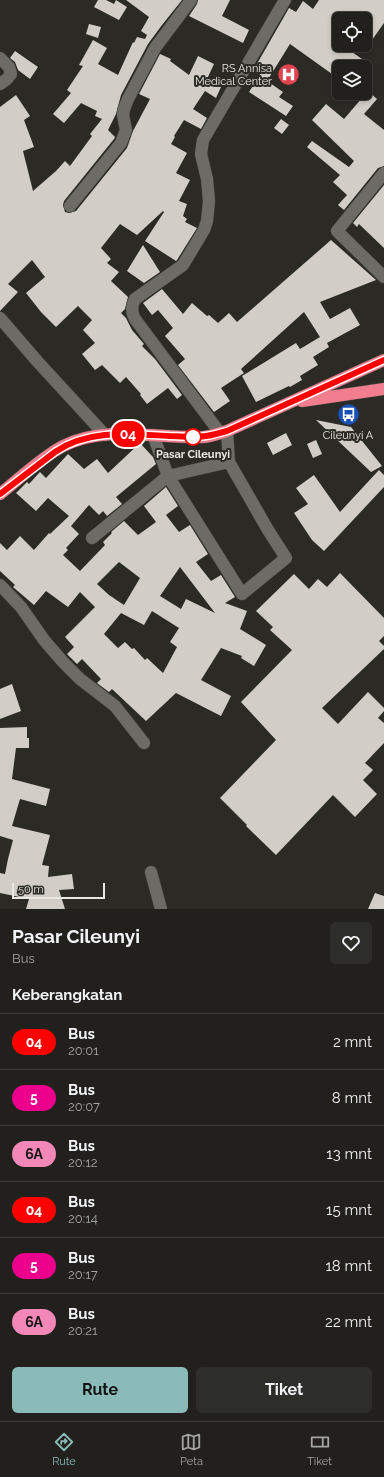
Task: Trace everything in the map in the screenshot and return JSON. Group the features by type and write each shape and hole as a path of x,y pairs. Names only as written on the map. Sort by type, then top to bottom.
{"highway":[{"path":"0,494 63,446 83,439 105,435 206,437 224,432 384,360"},
{"path":"286,404 384,389"}],"street":[{"path":"70,206 121,143 126,130 123,115 128,99 155,48 191,0"},
{"path":"153,435 168,476 242,594 286,558 229,462 224,432 135,320 132,314 132,307 135,299 183,265 204,230 209,211 209,201 208,179 201,154 203,140 285,0"},
{"path":"0,58 9,67 11,74 0,84"},
{"path":"384,173 337,231 384,277"},
{"path":"0,318 105,435"},
{"path":"92,538 168,476 229,462"},
{"path":"0,585 21,607 44,640 63,662 80,678 115,706 144,743"},
{"path":"151,872 161,909"}],"building":[{"path":"98,0 106,0 114,4 116,0 127,7 119,20 94,7"},
{"path":"126,0 182,0 148,44 121,95 116,114 108,130 115,137 64,201 63,205 65,212 69,213 76,211 127,148 133,131 150,99 139,94 160,54 171,59 170,61 189,75 198,56 214,64 207,79 221,87 216,98 205,91 193,109 207,118 201,129 184,120 171,144 187,153 176,173 190,180 179,201 187,204 183,216 187,219 185,222 197,228 177,260 176,261 145,241 164,212 163,211 137,235 120,224 101,248 111,259 107,263 119,272 111,281 128,297 125,309 121,313 126,318 132,330 144,344 142,346 155,359 182,395 177,399 168,388 147,404 140,395 141,394 126,377 120,383 102,365 95,370 82,354 95,343 83,330 92,320 78,306 56,327 41,312 26,293 45,277 32,260 8,284 18,292 0,311 0,107 16,95 30,116 24,120 34,147 23,151 33,191 65,161 70,166 92,136 90,134 102,119 95,116 97,111 81,103 64,123 53,114 71,93 67,90 83,66 79,65 93,40 107,48 98,64 118,75 133,42 134,43 137,37 145,39 147,35 141,31 149,17"},
{"path":"198,0 230,0 222,16 249,30 243,43 189,16"},
{"path":"319,0 384,0 384,23 372,40 372,12 332,12 332,52 352,52 362,59 332,60 332,74 290,44 267,81 283,92 279,97 293,106 286,116 249,92 261,73 254,69 289,8 296,12 303,1 313,9"},
{"path":"89,24 101,27 98,38 86,34"},
{"path":"15,51 38,67 30,79 18,70 15,62 10,58"},
{"path":"372,95 377,99 364,114 384,130 384,166 378,168 344,210 338,205 347,195 333,182 340,175 307,147 312,141 349,167 354,161 312,120 326,104 344,119 360,100 372,100"},
{"path":"281,119 289,125 282,134 274,128"},
{"path":"384,185 384,248 359,224 357,227 353,223"},
{"path":"331,240 376,280 320,302 330,319 350,308 360,325 327,343 329,347 313,357 318,365 300,376 302,380 256,402 242,376 296,343 300,349 320,337 304,312 241,369 244,373 221,388 230,401 214,412 178,365 185,359 165,336 173,328 158,310 152,315 143,303 162,289 183,314 192,303 218,323 229,313 237,322"},
{"path":"143,245 160,272 144,283 127,271"},
{"path":"316,420 351,427 382,466 371,472"},
{"path":"286,433 292,445 273,455 267,443"},
{"path":"316,440 322,454 313,458 307,444"},
{"path":"140,443 153,457 156,464 116,497 122,504 107,516 103,511 99,515 89,505 71,526 79,534 66,548 68,550 63,555 80,571 105,545 103,542 112,533 111,532 124,521 138,535 156,522 144,506 166,487 178,506 166,515 179,532 190,525 208,554 196,562 211,581 221,575 235,597 225,603 247,611 240,629 266,645 254,666 241,658 242,656 221,648 201,680 231,696 221,716 176,693 146,721 112,689 109,692 97,683 101,679 82,659 77,664 67,654 74,647 65,637 95,607 80,592 68,607 46,591 34,605 13,587 15,585 0,571 0,543 7,550 20,536 34,550 49,533 50,534 69,516 48,498 36,511 16,493 27,482 29,484 40,472 46,478 68,454 84,469 97,459 108,473","holes":["119,562 140,578 124,605 109,595 97,584","180,567 215,613 186,599 181,609 160,596","152,611 179,628 170,642 177,647 163,673 147,658 145,660 134,648 132,649 125,642 118,648 104,634 121,613 144,625"]},
{"path":"379,470 384,475 384,487 324,551 312,540 294,513 308,504 296,488 314,475 340,512"},
{"path":"340,573 384,618 384,636 379,641 384,646 384,649 322,708 338,724 368,692 384,708 384,711 378,718 384,723 384,743 365,763 373,770 363,780 377,794 355,817 333,795 276,855 220,798 276,740 241,702 292,650 270,630 273,627 256,611 294,574 309,589 318,579 327,587"},
{"path":"12,684 21,711 0,719 0,689"},
{"path":"27,727 29,748 16,748 12,779 50,789 46,806 20,799 12,826 50,835 42,865 49,866 48,877 72,874 74,889 59,890 65,909 26,909 29,899 0,893 0,873 5,874 13,840 0,836 0,728"},
{"path":"375,893 384,896 384,909 368,909"}],"bus line":[{"name":"04","path":"0,494 63,446 83,439 100,435 124,434 206,437 227,431 384,360"}],"place":[{"name":"RS Annisa Medical Center","path":"288,74"},
{"name":"Cileunyi A","path":"348,415"},
{"name":"Pasar Cileunyi","path":"193,437"}]}
